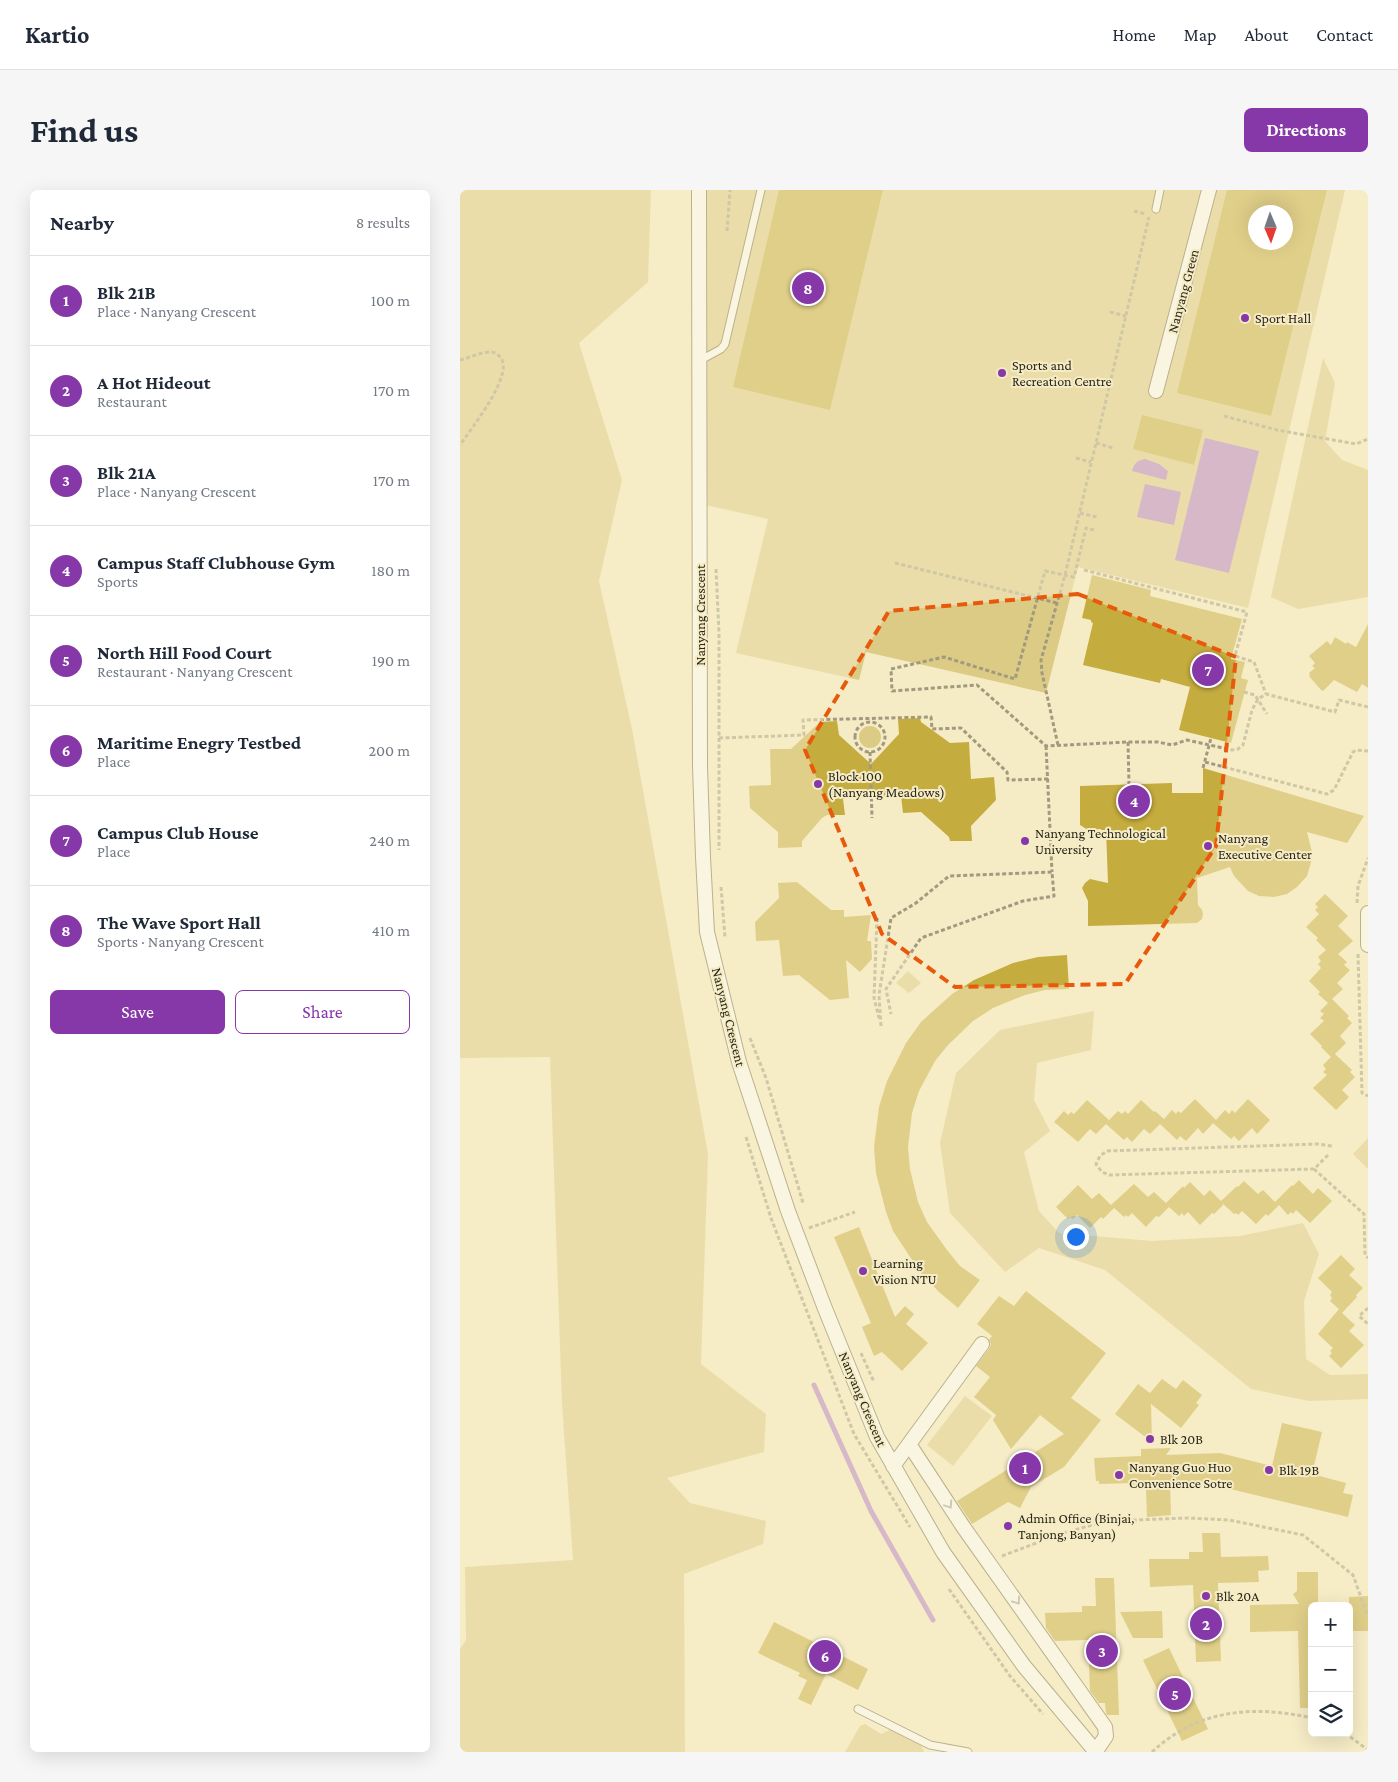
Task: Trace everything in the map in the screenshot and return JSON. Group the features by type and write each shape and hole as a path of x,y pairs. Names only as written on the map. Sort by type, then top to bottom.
{"street":[{"name":"Nanyang Crescent","path":"699,190 700,775 703,857 707,932 739,1062 788,1211 877,1437 949,1560 1024,1666 1096,1752"},
{"name":"Nanyang Green","path":"1156,392 1209,190"},
{"path":"1363,912 1363,947"},
{"path":"893,1466 982,1344"},
{"path":"909,1444 1105,1727 1106,1736 1096,1752"}],"lane":[{"path":"699,361 721,349 725,344 761,190"},
{"path":"1156,209 1160,190"},
{"path":"858,1709 930,1745 968,1752"}],"path":[{"path":"727,231 730,190"},
{"path":"1058,745 1042,673 1041,660 1065,575 1150,215 1134,211"},
{"path":"1110,312 1126,316"},
{"path":"460,360 490,352 496,353 502,358 504,364 503,373 490,401 460,445"},
{"path":"1224,416 1277,430 1356,444 1368,440"},
{"path":"1096,444 1113,448"},
{"path":"1076,458 1091,462"},
{"path":"1080,513 1097,517"},
{"path":"891,1014 886,990 921,938 1023,901 1054,896 1046,746 977,685 892,691 891,669 944,657 1015,679 1045,571 1074,577 1086,528 1094,530"},
{"path":"895,562 1057,603"},
{"path":"1084,570 1246,612 1235,656 1254,662 1266,694"},
{"path":"1244,692 1255,694 1267,714"},
{"path":"1046,746 1128,742 1158,742 1172,745 1186,740 1232,750 1238,749 1243,744 1252,710 1258,700 1266,694"},
{"path":"1266,694 1335,712 1339,700 1368,707"},
{"path":"718,716 719,852"},
{"path":"718,738 804,735 803,720 870,720 931,717 932,729 961,728 1007,772 1008,780 1048,780"},
{"path":"870,720 879,724 885,737 882,746 874,752 865,752 857,746 854,737 857,727 870,720"},
{"path":"1203,768 1211,738"},
{"path":"1128,742 1129,784"},
{"path":"1204,762 1327,794 1334,790 1353,752 1356,750 1368,751"},
{"path":"870,752 872,818"},
{"path":"1363,912 1358,886 1368,858"},
{"path":"877,918 874,998 881,1026 879,995 891,918 916,903 949,876 1052,872"},
{"path":"721,880 725,945"},
{"path":"1363,947 1362,1093 1368,1096"},
{"path":"748,1034 766,1078 804,1210"},
{"path":"745,1133 772,1218 854,1434 912,1530"},
{"path":"1328,1155 1314,1169 1109,1175 1102,1172 1096,1164 1100,1156 1107,1152 1318,1144 1332,1146"},
{"path":"1314,1169 1364,1214 1364,1255 1368,1258"},
{"path":"809,1228 855,1212"},
{"path":"807,1219 812,1237"},
{"path":"1368,1308 1359,1316 1368,1324"},
{"path":"858,1346 874,1382"},
{"path":"989,1561 1063,1533 1107,1521 1188,1518 1229,1520 1303,1535 1353,1575 1368,1616"},
{"path":"949,1589 1010,1676 1046,1718"},
{"path":"1152,1752 1164,1740 1206,1718 1221,1714 1247,1711 1308,1717"},
{"path":"1350,1737 1368,1750"}],"highlighted area":[{"path":"1078,594 1236,657 1216,846 1125,984 955,987 882,934 805,750 889,611"}],"shaded area":[{"path":"460,190 651,190 648,282 579,343 622,480 599,581 632,729 708,1154 701,1364 766,1414 764,1452 667,1478 690,1503 766,1521 763,1544 684,1574 685,1752 460,1752 460,1649 466,1640 465,1567 573,1560 562,1404 550,1057 460,1058"},
{"name":"Sports and Recreation Centre","path":"700,190 1345,190 1248,608 1078,567 1046,693 866,652 859,680 736,653 768,519 701,504"},
{"path":"1323,358 1335,383 1325,441 1342,460 1368,470 1368,597 1298,609 1271,597"},
{"path":"1205,438 1259,451 1229,573 1175,560"},
{"path":"1145,459 1159,464 1168,471 1166,480 1132,471 1136,463"},
{"path":"1145,484 1181,492 1174,525 1137,517"},
{"path":"870,726 878,729 881,737 878,745 870,748 862,745 859,737 862,729"},
{"path":"908,971 921,983 909,993 896,983"},
{"path":"1094,1011 1091,1050 1037,1063 1034,1100 1050,1131 1024,1152 1039,1211 1059,1233 1152,1241 1240,1236 1303,1223 1319,1254 1304,1301 1306,1359 1330,1375 1368,1374 1368,1399 1309,1401 1251,1389 1105,1270 1039,1248 1005,1272 950,1213 940,1143 956,1073 1000,1030"},
{"path":"1368,1138 1368,1169 1353,1154"},
{"path":"965,1396 992,1416 953,1466 927,1445"},
{"path":"865,1724 881,1734 894,1728 920,1742 924,1752 845,1752 860,1726"}],"building":[{"path":"779,190 883,190 830,410 733,387"},
{"name":"Sport Hall","path":"1227,190 1327,190 1271,416 1177,393"},
{"path":"1142,415 1203,430 1194,465 1133,449"},
{"path":"1092,575 1151,590 1150,596 1242,619 1231,659 1245,662 1241,678 1248,680 1231,743 1179,730 1190,687 1161,679 1160,683 1083,665 1093,623 1091,620 1082,618"},
{"path":"1368,624 1368,688 1362,684 1357,692 1334,680 1323,691 1321,690 1309,676 1309,673 1315,668 1312,666 1315,663 1309,656 1327,641 1331,645 1335,637 1346,644 1347,642 1356,647"},
{"path":"920,718 921,722 950,743 969,742 971,779 994,777 996,800 971,826 972,841 950,841 949,837 921,812 903,813 901,796 871,797 843,799 845,815 827,815 822,818 802,841 802,847 778,848 778,832 750,808 749,786 771,785 770,749 791,749 820,722 837,721 839,735 871,764 899,734 898,719"},
{"name":"Nanyang Executive Center","path":"1203,768 1364,816 1347,843 1307,832 1312,852 1307,876 1287,894 1274,897 1259,896 1248,891 1234,876 1230,867 1197,878 1198,905 1203,914 1202,919 1197,923 1088,926 1088,901 1082,888 1090,879 1108,883 1106,830 1088,830 1080,825 1080,786 1172,783 1172,793 1203,793"},
{"path":"797,882 831,910 844,910 844,917 871,915 867,941 871,941 872,959 860,972 846,960 849,998 830,1000 799,975 783,976 779,940 756,941 755,922 779,898 778,883"},
{"path":"1325,894 1348,916 1338,926 1353,941 1338,954 1347,962 1344,965 1350,970 1337,983 1343,989 1332,999 1349,1016 1347,1018 1352,1023 1340,1036 1346,1043 1335,1054 1352,1070 1350,1072 1355,1077 1342,1090 1349,1097 1336,1110 1313,1088 1327,1075 1323,1072 1326,1069 1323,1065 1331,1057 1310,1034 1324,1021 1320,1018 1324,1014 1320,1011 1328,1003 1318,994 1320,992 1309,981 1321,968 1318,964 1321,961 1318,957 1326,950 1316,940 1318,938 1306,927 1319,914 1315,910 1318,907 1315,904"},
{"path":"1067,955 1069,989 1045,990 1025,995 993,1008 973,1021 948,1045 935,1061 919,1091 912,1113 908,1147 910,1169 918,1202 927,1222 947,1250 960,1266 980,1280 958,1308 920,1272 893,1231 886,1212 876,1173 874,1147 879,1107 887,1081 906,1043 921,1022 952,994 974,980 1013,963 1038,957"},
{"path":"1195,1099 1216,1120 1225,1110 1229,1114 1232,1110 1235,1113 1248,1099 1270,1120 1257,1134 1252,1128 1239,1141 1234,1136 1231,1139 1213,1123 1203,1134 1198,1128 1186,1141 1180,1136 1177,1140 1160,1124 1150,1134 1144,1129 1132,1142 1127,1137 1124,1140 1106,1124 1096,1134 1090,1129 1078,1142 1054,1122 1064,1111 1068,1115 1071,1112 1074,1114 1087,1100 1109,1120 1118,1111 1122,1114 1125,1111 1128,1114 1141,1100 1164,1119 1172,1110 1176,1114 1178,1111 1181,1113"},
{"path":"1299,1180 1313,1194 1318,1188 1332,1201 1310,1223 1296,1210 1293,1214 1291,1212 1288,1215 1279,1205 1256,1224 1242,1211 1238,1215 1234,1214 1224,1204 1200,1225 1188,1212 1184,1216 1182,1213 1179,1216 1169,1207 1159,1217 1156,1216 1146,1227 1132,1213 1128,1217 1126,1215 1124,1217 1112,1206 1114,1208 1103,1219 1101,1217 1090,1228 1077,1215 1073,1219 1070,1217 1068,1219 1056,1207 1078,1185 1092,1199 1099,1193 1111,1205 1134,1184 1148,1197 1154,1192 1167,1204 1183,1186 1184,1188 1190,1182 1204,1196 1210,1190 1221,1201 1244,1181 1258,1194 1263,1190 1275,1202"},
{"name":"Learning Vision NTU","path":"859,1227 895,1317 905,1306 914,1314 906,1324 928,1343 902,1371 882,1352 874,1356 862,1327 871,1323 834,1237"},
{"path":"1341,1255 1355,1269 1349,1275 1363,1288 1342,1313 1355,1325 1349,1331 1364,1345 1341,1368 1329,1356 1333,1348 1318,1334 1339,1309 1330,1301 1332,1292 1318,1278"},
{"path":"1026,1291 1106,1353 1071,1398 1101,1420 1064,1467 1031,1487 1020,1508 1008,1502 972,1524 957,1501 1064,1434 1040,1415 1011,1449 993,1420 996,1415 974,1397 990,1377 976,1366 989,1349 991,1344 989,1340 992,1336 977,1324 999,1296 1014,1306"},
{"path":"1162,1379 1176,1389 1183,1380 1202,1395 1196,1403 1199,1405 1181,1428 1151,1404 1152,1442 1115,1414 1138,1384 1150,1393"},
{"path":"1282,1423 1322,1432 1312,1474 1346,1483 1343,1493 1353,1495 1348,1517 1226,1488 1228,1481 1170,1483 1171,1515 1147,1517 1146,1488 1134,1489 1133,1483 1099,1484 1099,1481 1096,1481 1094,1458 1141,1456 1141,1449 1171,1448 1166,1455 1220,1453 1272,1466"},
{"name":"Blk 20A","path":"1202,1533 1220,1533 1221,1557 1268,1556 1269,1570 1258,1571 1259,1582 1218,1583 1221,1661 1196,1662 1193,1585 1150,1587 1149,1559 1189,1559 1189,1552 1203,1552"},
{"path":"1297,1572 1318,1572 1318,1602 1308,1602 1308,1708 1300,1708 1298,1631 1250,1632 1250,1605 1299,1604 1293,1594 1297,1591"},
{"path":"1095,1578 1114,1578 1119,1715 1107,1715 1105,1703 1099,1703 1090,1691 1088,1640 1055,1641 1046,1628 1045,1613 1082,1612 1082,1606 1096,1606"},
{"path":"1368,1596 1368,1631 1353,1631 1353,1602 1349,1602 1349,1597"},
{"path":"1162,1611 1163,1638 1133,1638 1120,1612"},
{"path":"774,1622 868,1669 858,1690 826,1674 811,1705 798,1699 807,1680 798,1676 800,1673 758,1653"},
{"path":"1169,1648 1208,1729 1182,1741 1143,1660"}],"waterway":[{"path":"814,1385 871,1511 933,1620"}],"place":[{"name":"The Wave Sport Hall","path":"808,288"},
{"name":"Sport Hall","path":"1245,318"},
{"name":"Sports and Recreation Centre","path":"1002,373"},
{"name":"Campus Club House","path":"1208,670"},
{"name":"Block 100 (Nanyang Meadows)","path":"818,784"},
{"name":"Campus Staff Clubhouse Gym","path":"1134,801"},
{"name":"Nanyang Technological University","path":"1025,841"},
{"name":"Nanyang Executive Center","path":"1208,846"},
{"name":"Learning Vision NTU","path":"863,1271"},
{"name":"Blk 20B","path":"1150,1439"},
{"name":"Blk 21B","path":"1025,1468"},
{"name":"Blk 19B","path":"1269,1470"},
{"name":"Nanyang Guo Huo Convenience Sotre","path":"1119,1475"},
{"name":"Admin Office (Binjai, Tanjong, Banyan)","path":"1008,1526"},
{"name":"Blk 20A","path":"1206,1596"},
{"name":"A Hot Hideout","path":"1206,1624"},
{"name":"Blk 21A","path":"1102,1651"},
{"name":"Maritime Enegry Testbed","path":"825,1656"},
{"name":"North Hill Food Court","path":"1175,1694"}]}
